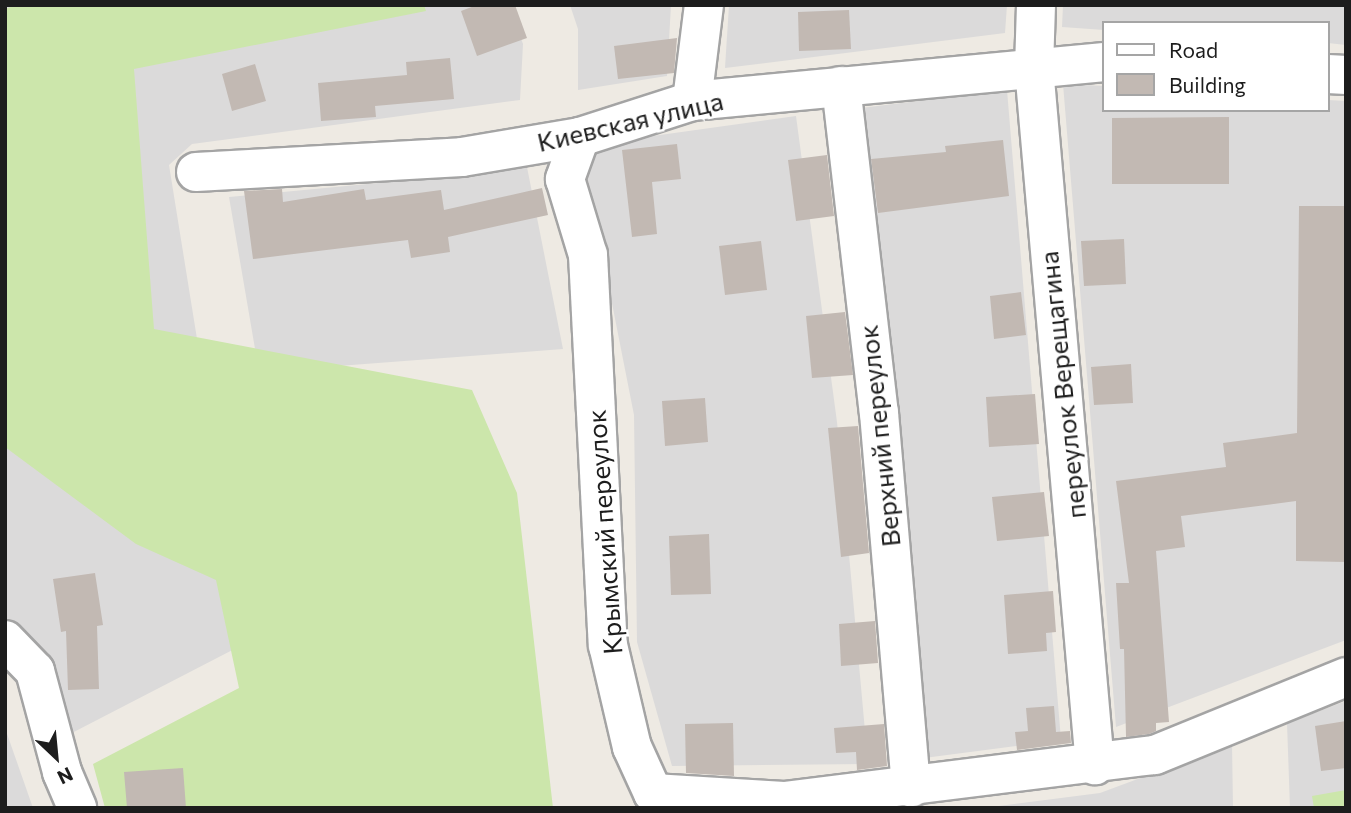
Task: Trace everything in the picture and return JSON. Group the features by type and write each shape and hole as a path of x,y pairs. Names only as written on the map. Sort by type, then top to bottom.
{"street":[{"path":"692,101 704,5"},
{"name":"переулок Верещагина","path":"1036,5 1034,68 1095,765"},
{"name":"Киевская улица","path":"196,172 461,157 580,137 692,101 1102,62"},
{"name":"Верхний переулок","path":"841,86 879,413 911,788"},
{"name":"Крымский переулок","path":"580,137 565,178 588,256 608,645 632,747 653,793 783,801 911,788"},
{"path":"5,640 35,671 62,772 77,808"},
{"path":"911,788 1155,755 1346,677"}],"shaded area":[{"path":"5,5 509,5 523,44 520,100 192,144 169,165 246,643 68,735 5,629"},
{"path":"570,5 671,5 667,76 578,90 578,29"},
{"path":"729,5 1007,5 1005,33 725,68"},
{"path":"1063,5 1346,5 1346,45 1330,43 1330,21 1102,21 1102,30 1062,27"},
{"path":"1063,84 1102,86 1102,112 1330,112 1330,100 1346,101 1346,640 1116,727"},
{"path":"1007,90 1061,740 924,758 853,109"},
{"path":"796,116 837,422 868,764 672,766 637,642 634,415 581,146"},
{"path":"525,157 563,349 259,372 229,197 441,177"},
{"path":"1346,701 1346,808 1290,808 1287,723"},
{"path":"5,728 33,808 5,808"},
{"path":"1232,744 1233,808 983,808 1100,793"}],"green space":[{"path":"16,5 424,5 426,11 134,69 154,329 472,390 517,493 553,808 105,808 93,764 239,688 216,580 136,544 5,447 5,9"},
{"path":"1346,790 1346,808 1314,808 1312,796"}],"building":[{"path":"477,5 515,5 527,38 477,56 461,11"},
{"path":"849,10 851,49 799,51 798,12"},
{"path":"677,38 674,73 618,79 614,46"},
{"path":"450,58 454,99 375,106 376,117 321,121 318,83 407,75 406,62"},
{"path":"255,64 266,101 232,111 222,74"},
{"path":"1229,117 1229,184 1112,184 1112,118"},
{"path":"1003,140 1009,196 878,213 871,159 946,152 945,146"},
{"path":"677,144 681,179 652,182 657,234 632,237 622,150"},
{"path":"827,155 834,216 796,221 788,160"},
{"path":"542,188 548,215 448,237 450,252 411,258 408,240 253,259 244,191 282,189 283,202 364,189 366,200 441,190 444,210"},
{"path":"1299,206 1346,206 1346,562 1296,561 1296,501 1181,516 1185,547 1156,551 1169,722 1156,723 1156,731 1149,734 1126,737 1124,649 1120,649 1116,583 1129,583 1116,481 1226,467 1223,443 1297,433"},
{"path":"1124,239 1126,284 1084,286 1081,241"},
{"path":"761,241 767,290 725,295 719,246"},
{"path":"1021,292 1026,335 994,339 990,296"},
{"path":"845,312 853,375 812,378 806,316"},
{"path":"1131,364 1133,403 1094,405 1091,367"},
{"path":"1035,394 1039,444 989,447 986,397"},
{"path":"705,398 708,442 665,446 662,401"},
{"path":"858,426 869,553 841,557 828,428"},
{"path":"1044,492 1049,536 997,541 992,497"},
{"path":"709,534 711,594 671,595 669,536"},
{"path":"95,573 103,625 97,626 99,689 68,690 66,631 61,632 53,579"},
{"path":"1053,591 1056,632 1046,633 1047,651 1008,654 1004,595"},
{"path":"875,621 878,663 841,666 839,624"},
{"path":"1054,706 1056,732 1070,731 1071,743 1017,750 1015,732 1028,731 1026,708"},
{"path":"1346,721 1346,768 1321,771 1315,726"},
{"path":"733,723 734,776 686,773 685,724"},
{"path":"884,724 887,766 857,770 856,752 836,753 834,728"},
{"path":"183,768 186,808 127,808 124,772"}]}
